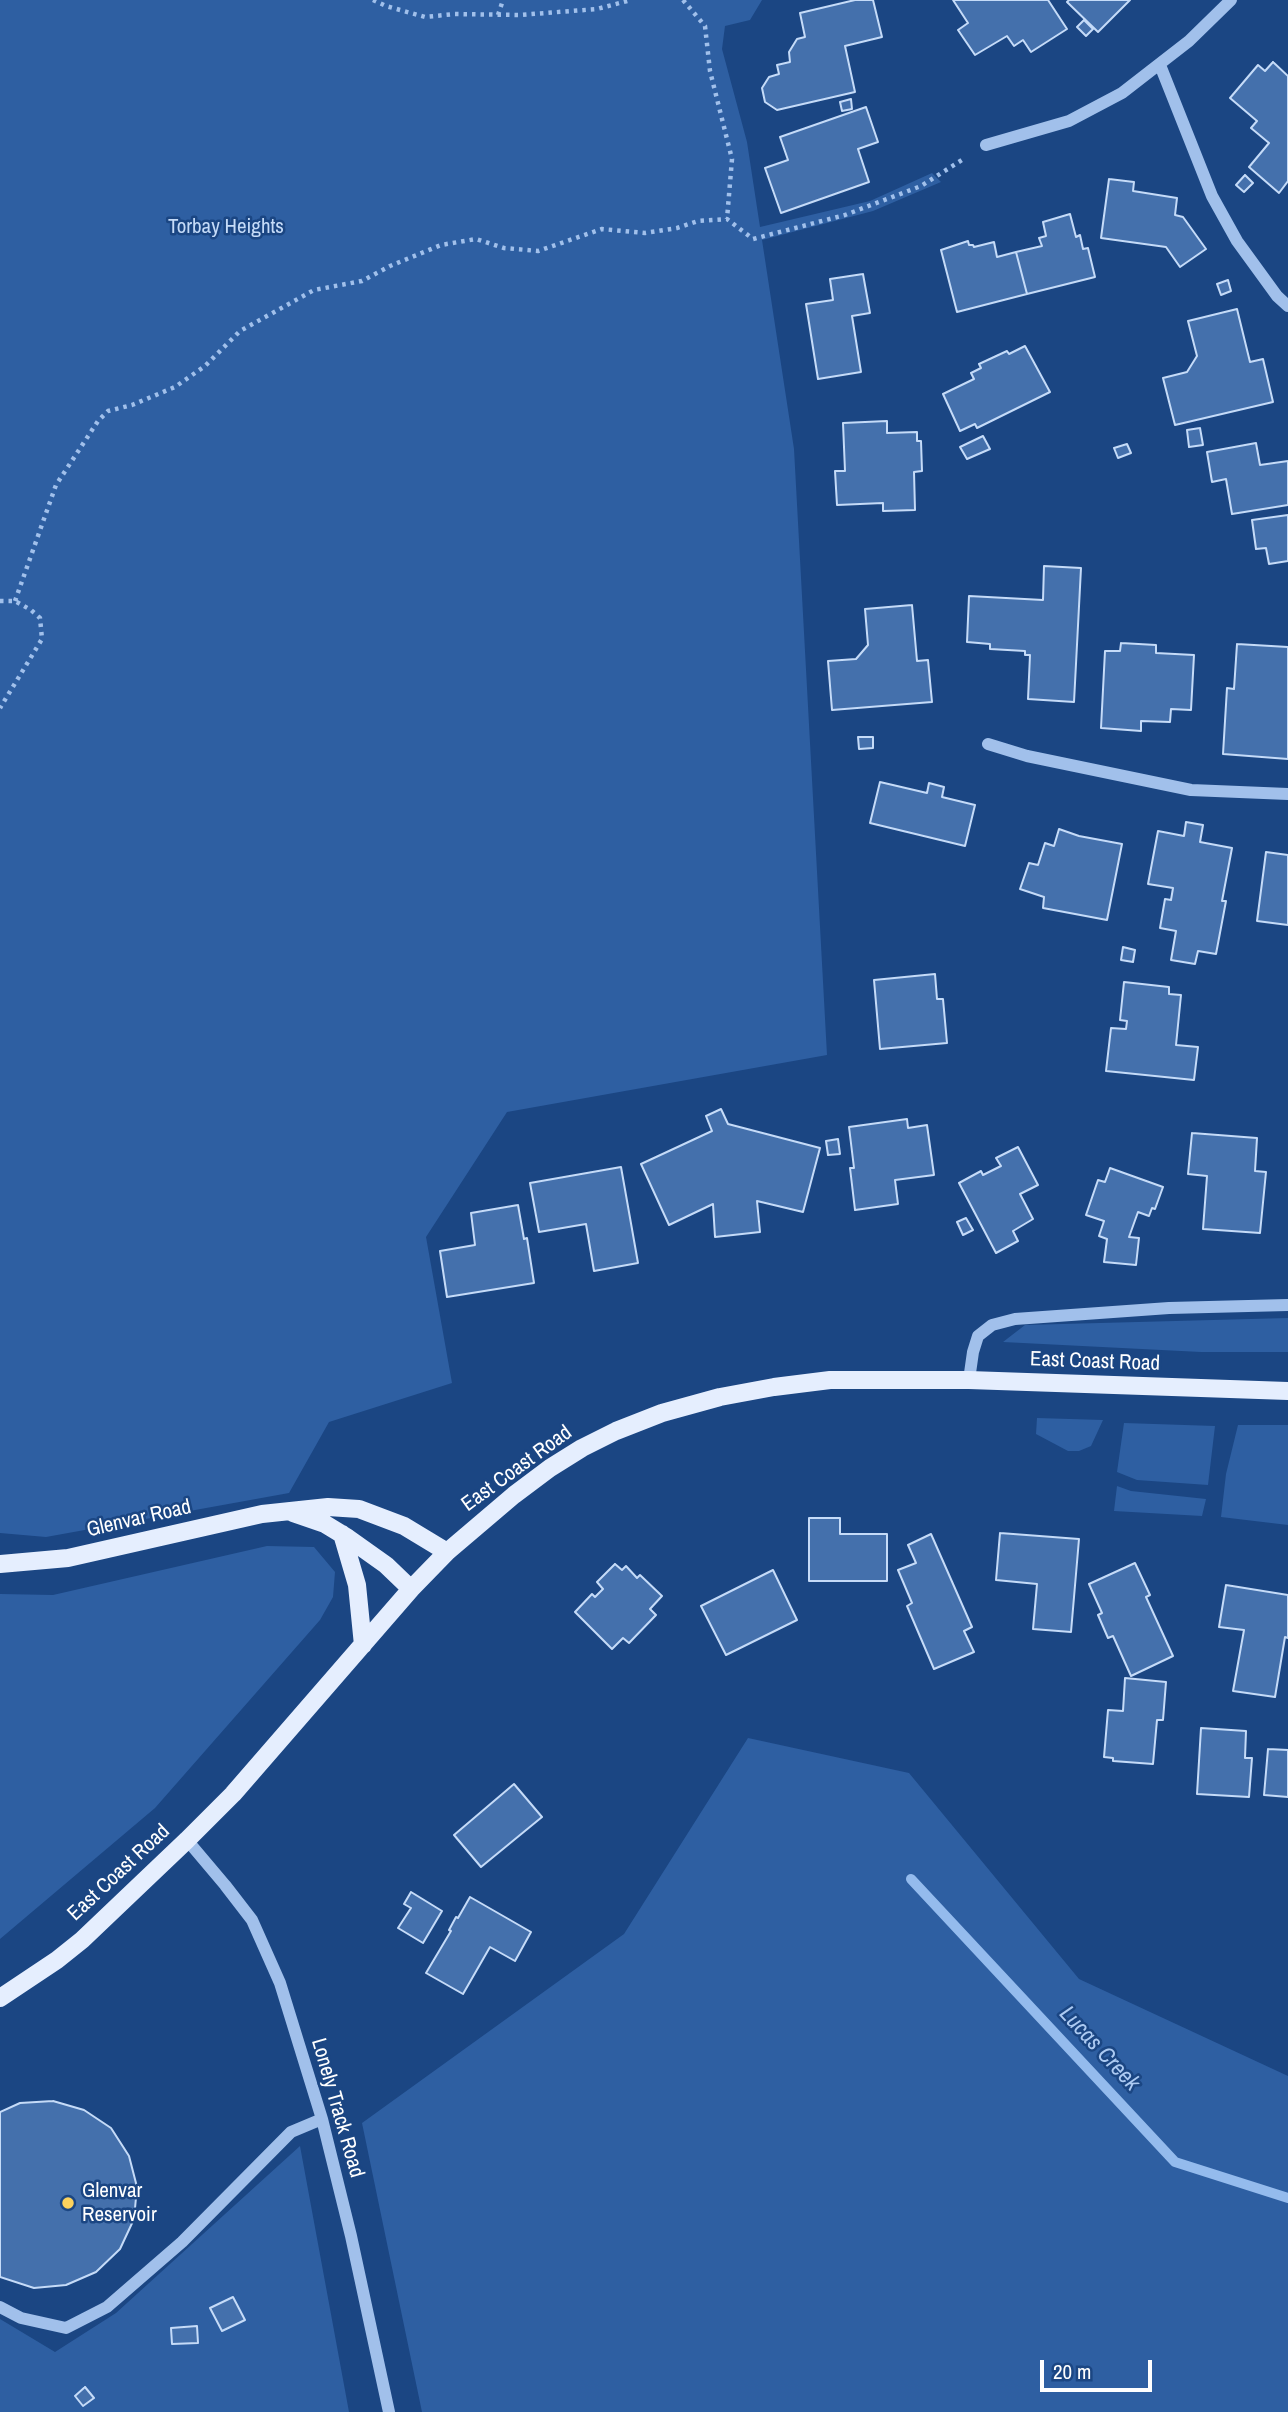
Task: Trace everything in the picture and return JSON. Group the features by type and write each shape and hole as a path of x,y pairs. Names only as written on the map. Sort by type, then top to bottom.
{"main road":[{"name":"East Coast Road","path":"0,1998 74,1947 187,1840 233,1794 411,1589 447,1552 514,1495 582,1448 662,1413 720,1397 830,1380 969,1380 1288,1391"},
{"name":"Glenvar Road","path":"0,1564 68,1558 262,1514 328,1507 359,1509 404,1526 447,1552"},
{"name":"Glenvar Road","path":"287,1511 325,1524 342,1534 386,1565 411,1589"},
{"path":"342,1534 357,1585 363,1644"}],"street":[{"path":"986,145 1069,121 1122,93 1160,65 1231,0"},
{"path":"1160,65 1212,196 1237,241 1277,296 1288,306"},
{"path":"988,744 1027,756 1191,790 1288,794"},
{"path":"969,1380 972,1352 978,1336 992,1325 1015,1319 1169,1308 1288,1304"},
{"name":"Lonely Track Road","path":"187,1840 252,1920 280,1983 322,2119 351,2236 389,2412"},
{"path":"0,2307 21,2318 66,2328 107,2307 182,2242 291,2132 322,2119"}],"path":[{"path":"373,0 425,17 455,14 520,15 597,9 631,0"},
{"path":"498,15 503,0"},
{"path":"682,0 705,26 710,71 732,159 727,219"},
{"path":"15,601 56,485 98,421 108,411 132,405 175,387 205,366 240,331 314,290 362,281 441,245 476,239 504,248 538,251 602,229 645,233 677,228 698,221 727,219 753,239 845,215 920,186 986,145"},
{"path":"0,601 15,601 40,618 42,639 0,708"}],"green space":[{"name":"Torbay Heights","path":"0,0 762,0 750,20 725,26 722,49 747,142 760,227 870,201 932,173 941,182 873,211 762,240 794,449 827,1055 507,1112 426,1237 452,1383 329,1422 289,1493 46,1537 0,1533"},
{"path":"1288,1318 1288,1352 1201,1352 1003,1342 1025,1325"},
{"path":"1037,1418 1103,1420 1091,1446 1079,1451 1068,1451 1036,1434"},
{"path":"1124,1423 1215,1426 1208,1485 1137,1480 1117,1472"},
{"path":"1238,1425 1288,1425 1288,1525 1221,1517 1226,1474"},
{"path":"1117,1486 1131,1491 1206,1499 1202,1516 1114,1511"},
{"path":"267,1546 314,1547 335,1572 333,1597 320,1620 155,1808 0,1939 0,1594 53,1595"},
{"path":"748,1738 909,1773 1079,1979 1288,2076 1288,2412 422,2412 362,2123 624,1934"},
{"path":"300,2146 349,2412 0,2412 0,2319 55,2352 116,2313"}],"building":[{"path":"855,0 873,0 882,37 845,46 855,92 777,110 765,102 762,88 769,77 779,74 777,65 790,62 789,52 797,39 805,37 800,13"},
{"path":"953,0 1048,0 1067,29 1031,52 1023,40 1014,46 1007,36 975,55 958,30 968,23"},
{"path":"1130,0 1098,32 1067,2"},
{"path":"1084,20 1093,29 1086,36 1077,27"},
{"path":"1273,62 1288,76 1288,181 1279,193 1249,167 1269,143 1251,128 1257,121 1230,98 1258,65 1265,71"},
{"path":"851,99 852,109 842,111 840,102"},
{"path":"866,107 878,142 858,149 869,182 781,213 765,168 788,160 780,137"},
{"path":"1245,175 1253,183 1244,192 1236,185"},
{"path":"1109,179 1134,182 1133,191 1177,198 1175,215 1183,217 1206,249 1180,267 1166,247 1101,238"},
{"path":"1070,214 1076,237 1080,235 1083,249 1088,248 1095,277 1027,294 1016,252 1042,246 1039,238 1046,236 1043,222"},
{"path":"968,241 969,245 974,247 994,242 997,257 1016,252 1027,294 957,312 941,250"},
{"path":"863,274 870,313 852,316 861,372 818,379 806,304 833,300 830,279"},
{"path":"1228,280 1231,291 1221,295 1217,284"},
{"path":"1237,309 1250,362 1263,359 1273,402 1175,425 1163,378 1187,372 1197,356 1188,321"},
{"path":"1025,346 1050,392 977,428 975,424 960,431 943,394 974,379 971,373 981,368 979,364"},
{"path":"887,421 887,433 917,432 917,441 921,441 922,471 914,472 915,510 883,511 883,503 837,505 835,471 845,471 843,423"},
{"path":"1200,428 1203,445 1189,447 1187,430"},
{"path":"983,436 990,449 967,459 960,447"},
{"path":"1256,443 1260,465 1288,461 1288,505 1232,514 1226,479 1212,482 1207,452"},
{"path":"1127,444 1131,453 1118,458 1114,448"},
{"path":"1288,515 1288,561 1269,564 1266,548 1256,549 1252,520"},
{"path":"1044,566 1081,568 1074,702 1028,699 1030,655 1025,655 1025,651 990,649 990,644 967,642 969,596 1043,600"},
{"path":"912,605 917,661 928,660 932,702 832,710 828,661 856,659 868,645 865,609"},
{"path":"1121,643 1156,645 1156,653 1194,655 1191,710 1171,709 1170,722 1141,721 1141,731 1101,728 1105,651 1120,651"},
{"path":"1237,644 1288,647 1288,759 1223,754 1227,688 1234,689"},
{"path":"858,737 873,737 873,748 859,749"},
{"path":"880,782 927,793 929,783 944,787 942,797 975,805 965,846 870,823"},
{"path":"1186,822 1203,825 1200,842 1232,848 1216,954 1198,951 1195,964 1171,960 1176,931 1160,928 1165,899 1171,900 1173,888 1148,884 1158,831 1184,836"},
{"path":"1059,829 1079,836 1122,844 1107,920 1043,908 1044,897 1020,889 1029,863 1038,865 1045,843 1054,846"},
{"path":"1266,852 1288,855 1288,925 1257,921"},
{"path":"1123,947 1135,950 1133,962 1121,960"},
{"path":"935,974 937,999 943,999 947,1043 880,1049 874,980"},
{"path":"1124,982 1169,987 1169,994 1181,995 1176,1045 1198,1047 1194,1080 1106,1071 1111,1028 1126,1029 1127,1021 1120,1020"},
{"path":"721,1109 728,1124 820,1148 803,1212 757,1201 760,1232 715,1237 713,1204 669,1225 641,1164 712,1131 706,1116"},
{"path":"907,1119 908,1128 927,1125 934,1175 895,1180 898,1204 855,1210 849,1127"},
{"path":"1192,1133 1257,1138 1255,1171 1266,1172 1260,1233 1203,1229 1207,1176 1188,1174"},
{"path":"838,1139 840,1154 828,1155 826,1141"},
{"path":"1018,1147 1038,1185 1020,1194 1033,1219 1013,1231 1018,1241 996,1253 959,1183 981,1171 983,1175 1001,1166 996,1158"},
{"path":"621,1167 638,1263 594,1271 586,1224 539,1232 530,1183"},
{"path":"1110,1168 1163,1187 1155,1209 1152,1208 1149,1216 1138,1212 1129,1237 1139,1238 1136,1265 1104,1262 1107,1239 1099,1236 1104,1221 1086,1215 1098,1180 1105,1182"},
{"path":"518,1205 524,1239 527,1238 534,1283 447,1297 440,1251 475,1245 471,1213"},
{"path":"966,1218 973,1230 963,1235 957,1222"},
{"path":"809,1518 840,1518 840,1534 887,1534 887,1581 809,1581"},
{"path":"1000,1533 1079,1539 1071,1632 1033,1629 1037,1584 996,1580"},
{"path":"931,1534 972,1627 964,1631 974,1652 934,1669 907,1606 912,1603 898,1570 916,1563 908,1545"},
{"path":"1135,1563 1150,1595 1146,1597 1173,1656 1131,1676 1113,1636 1108,1638 1098,1615 1102,1613 1089,1584"},
{"path":"615,1564 622,1570 626,1566 637,1578 640,1575 662,1596 650,1609 656,1615 629,1643 623,1638 612,1649 575,1612 592,1594 595,1597 603,1589 597,1582"},
{"path":"773,1570 797,1620 726,1655 701,1606"},
{"path":"1226,1585 1288,1595 1288,1638 1285,1637 1275,1697 1233,1691 1244,1630 1219,1627"},
{"path":"1125,1678 1166,1682 1163,1720 1157,1720 1153,1764 1113,1761 1113,1758 1104,1757 1108,1710 1123,1711"},
{"path":"1201,1728 1246,1731 1245,1758 1252,1758 1249,1797 1197,1794"},
{"path":"1268,1749 1288,1750 1288,1797 1264,1795"},
{"path":"514,1784 542,1817 481,1867 454,1835"},
{"path":"411,1892 442,1911 423,1943 398,1928 411,1908 404,1904"},
{"path":"470,1897 531,1932 515,1961 490,1947 463,1994 426,1973"},
{"name":"Glenvar Reservoir","path":"53,2101 84,2110 111,2128 129,2156 137,2187 134,2219 120,2249 96,2272 66,2285 34,2288 0,2277 0,2112 20,2103"},
{"path":"233,2297 245,2320 222,2331 210,2308"},
{"path":"197,2326 198,2343 172,2344 171,2328"},
{"path":"85,2387 94,2398 83,2406 75,2396"}],"waterway":[{"name":"Lucas Creek","path":"911,1879 1175,2162 1288,2198"}],"place":[{"name":"Glenvar Reservoir","path":"68,2203"}]}
